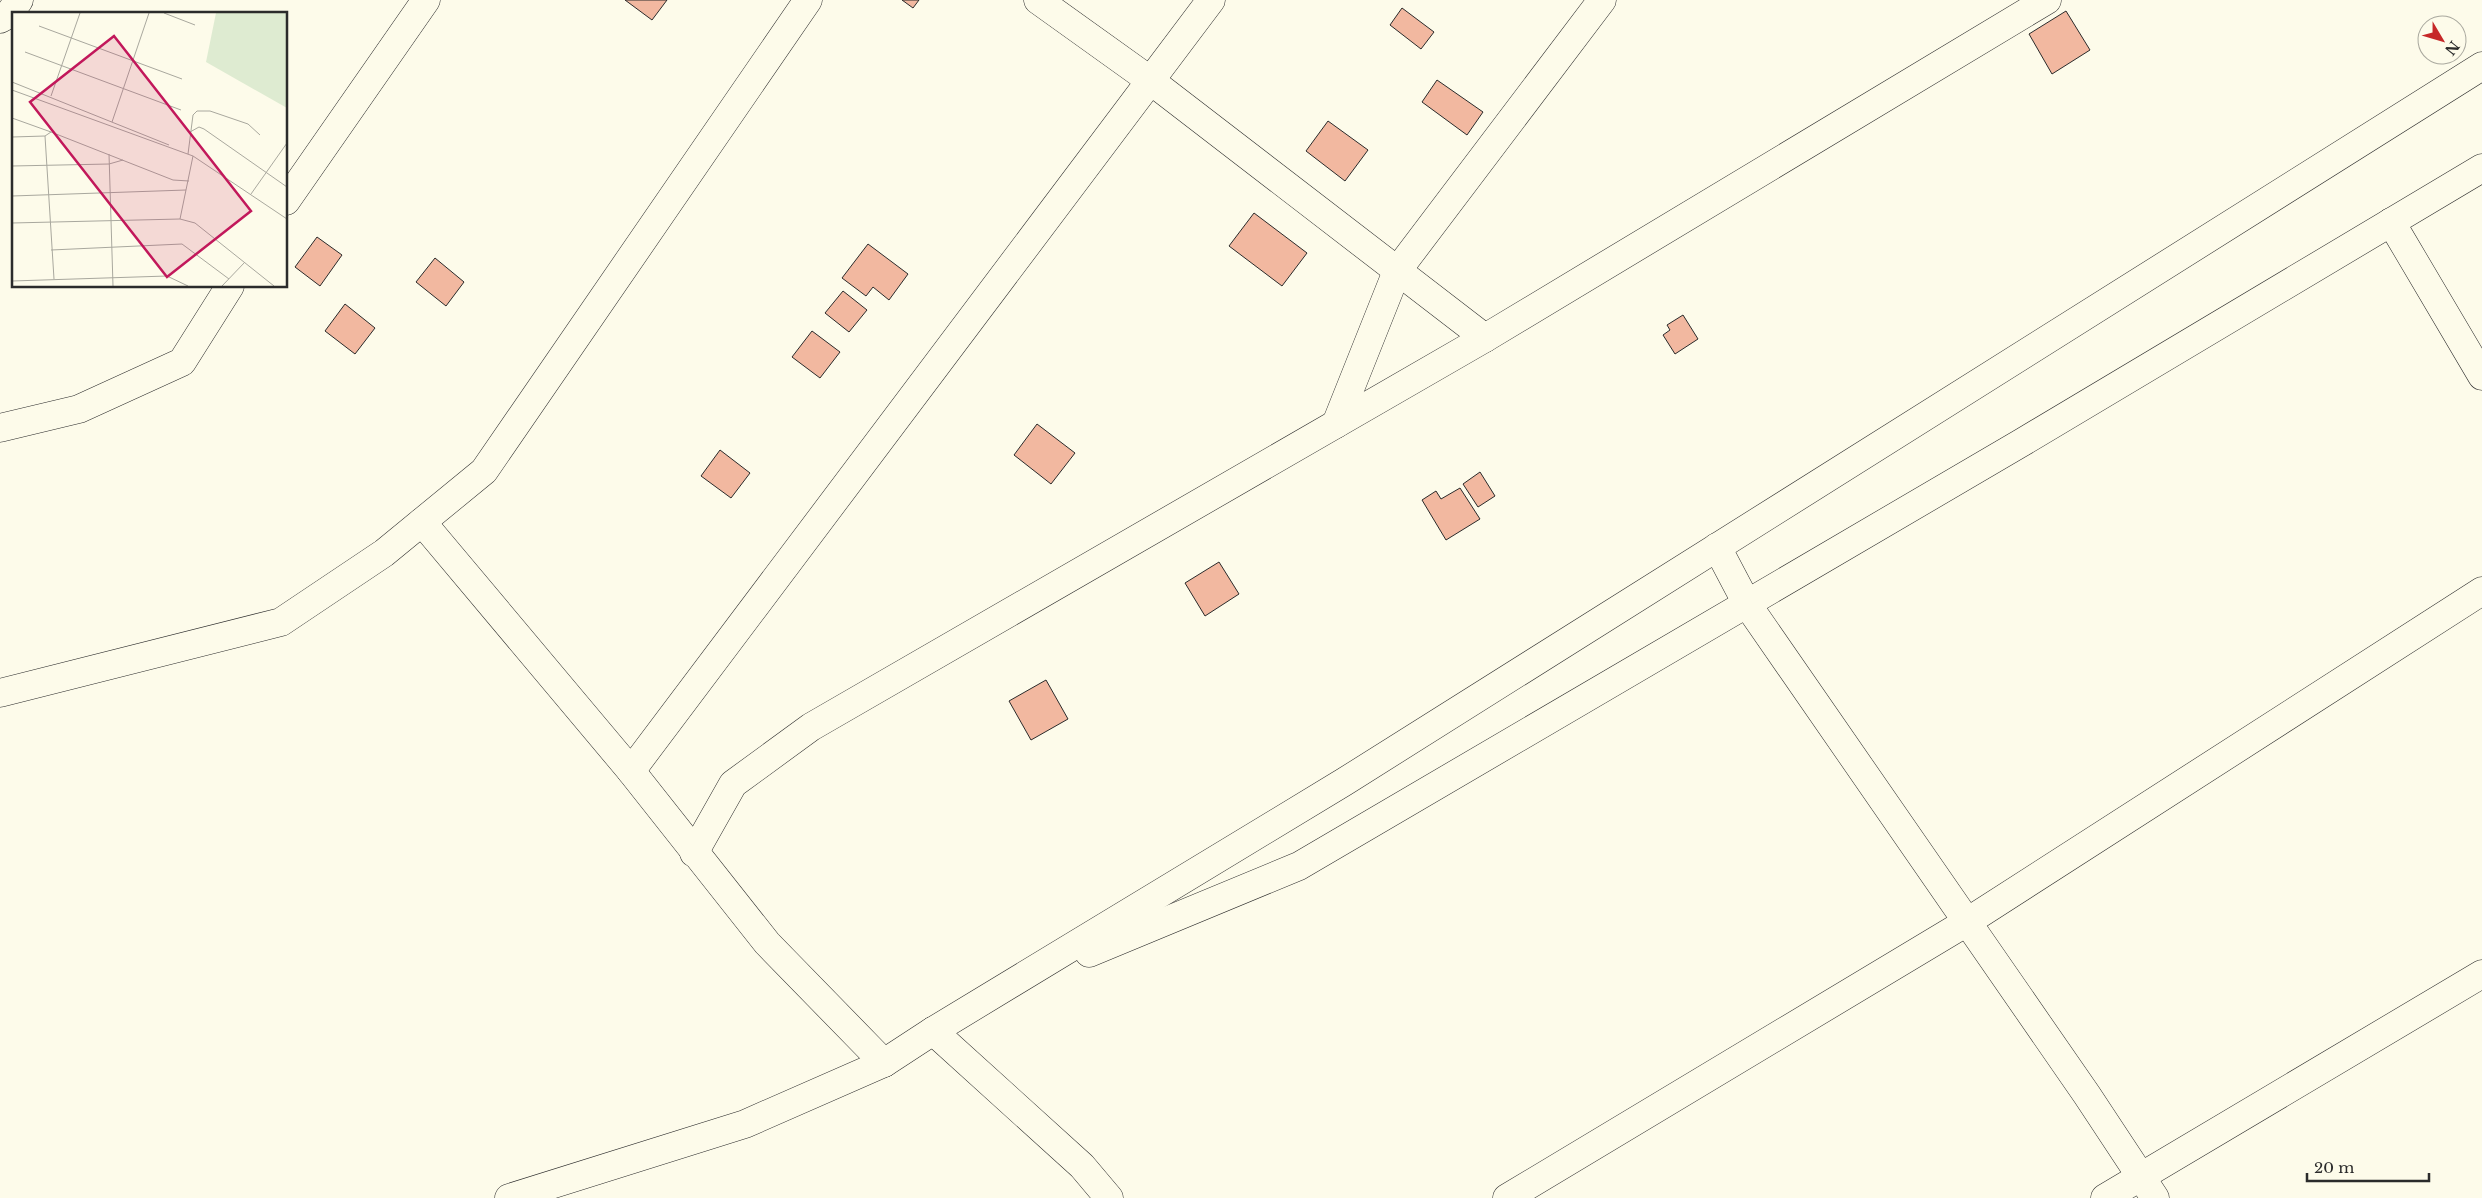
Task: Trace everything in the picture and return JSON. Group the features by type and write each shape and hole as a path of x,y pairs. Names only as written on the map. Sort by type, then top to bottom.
{"street":[{"path":"0,19 9,14 19,0"},
{"path":"288,198 426,0"},
{"path":"0,693 281,622 384,552 484,471 808,0"},
{"path":"1038,0 1151,82 1485,338"},
{"path":"631,771 1211,0"},
{"path":"1336,424 1397,271 1602,0"},
{"path":"694,853 733,784 811,727 1485,338 2047,0"},
{"path":"509,1198 745,1124 884,1063 1344,782 2482,66"},
{"path":"1009,986 1299,866 1747,604 2482,168"},
{"path":"2392,222 2482,376"},
{"path":"0,428 79,409 182,362 229,288"},
{"path":"422,522 631,771 767,943 884,1063"},
{"path":"1717,547 1747,604 2155,1198"},
{"path":"1507,1198 1967,922 2482,591"},
{"path":"2105,1198 2482,974"},
{"path":"934,1031 1082,1166 1109,1198"}],"building":[{"path":"625,0 667,0 652,20"},
{"path":"902,0 919,0 913,8"},
{"path":"1402,8 1434,32 1421,49 1390,25"},
{"path":"2066,11 2090,50 2052,74 2029,34"},
{"path":"1437,80 1483,112 1467,135 1422,102"},
{"path":"1328,121 1368,150 1345,181 1306,151"},
{"path":"1254,213 1307,253 1282,286 1229,246"},
{"path":"317,237 342,255 320,286 295,267"},
{"path":"868,244 908,274 889,300 873,287 866,296 842,278"},
{"path":"435,258 464,282 446,306 416,282"},
{"path":"843,291 867,310 849,332 825,313"},
{"path":"345,304 375,328 355,354 325,331"},
{"path":"1683,315 1698,339 1675,354 1663,335 1670,330 1667,325"},
{"path":"812,331 840,352 820,378 792,357"},
{"path":"1037,424 1075,453 1051,484 1014,455"},
{"path":"720,450 750,473 731,498 701,476"},
{"path":"1480,472 1495,496 1478,507 1463,484"},
{"path":"1460,488 1480,519 1446,540 1422,500 1436,491 1441,499"},
{"path":"1219,562 1239,594 1205,616 1185,583"},
{"path":"1046,680 1068,719 1031,740 1009,701"}]}
